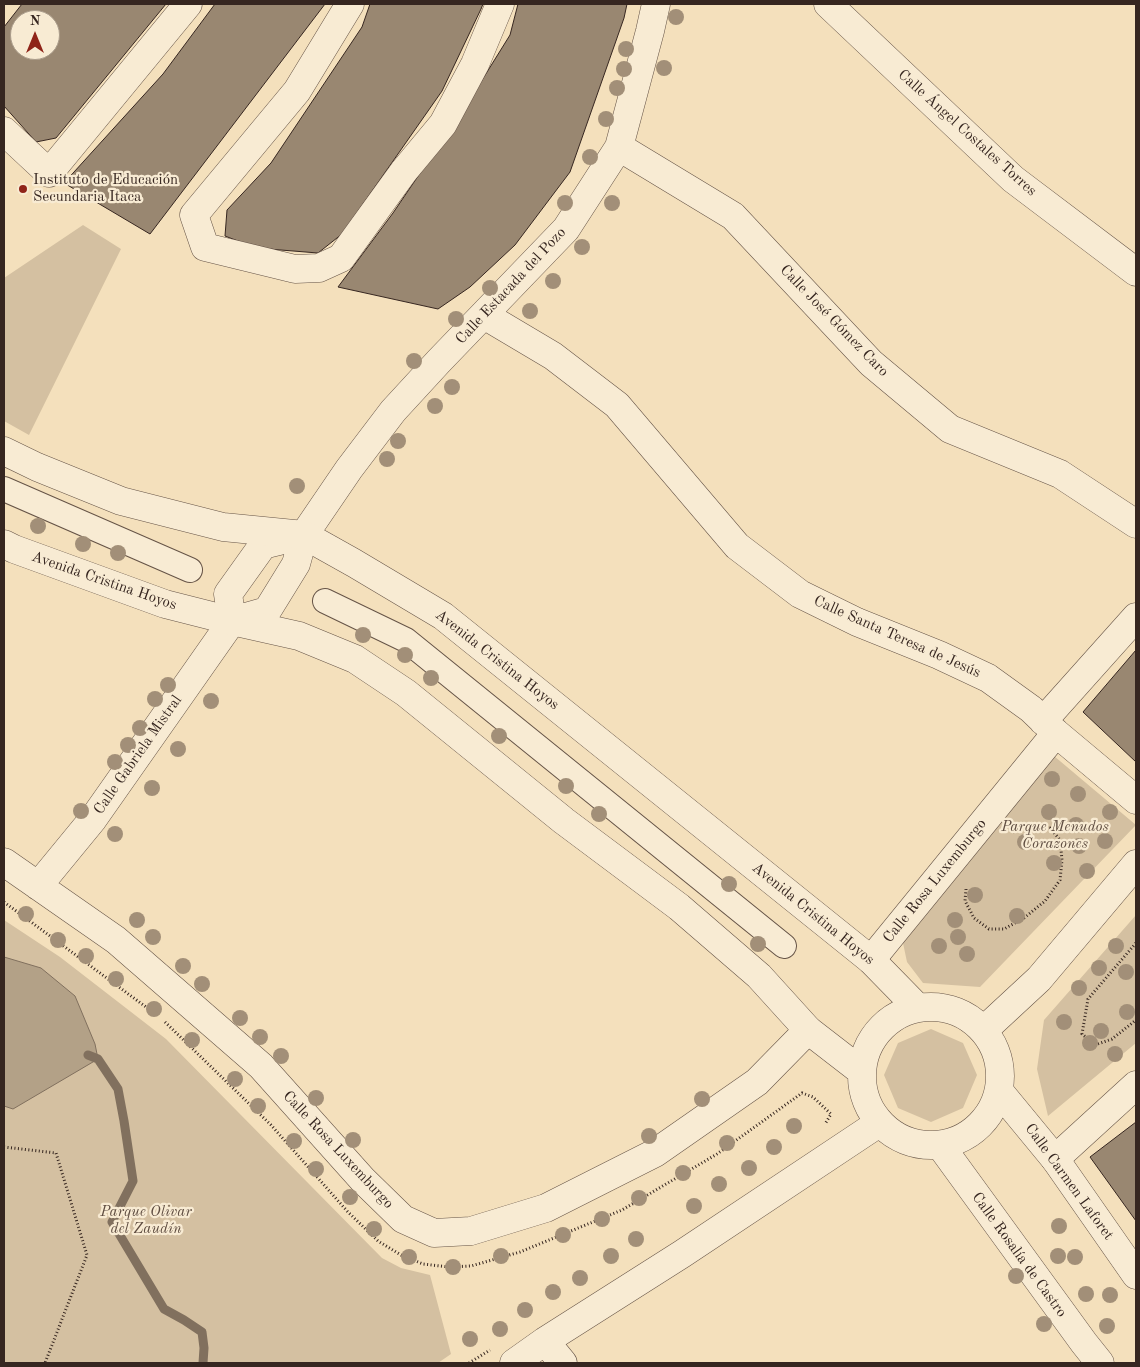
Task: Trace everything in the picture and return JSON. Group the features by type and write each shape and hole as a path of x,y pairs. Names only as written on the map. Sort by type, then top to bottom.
{"street":[{"path":"4,131 49,173 188,4"},
{"path":"350,4 297,92 194,215 205,247 295,269 319,268 340,258 404,171 443,124 475,64 500,4"},
{"name":"Calle Estacada del Pozo","path":"232,621 267,610 296,564 304,535 349,469 393,411 566,229 619,146 656,4"},
{"name":"Calle Ángel Costales Torres","path":"828,4 1013,179 1136,272"},
{"name":"Calle José Gómez Caro","path":"619,146 733,216 870,363 950,429 1060,474 1136,524"},
{"name":"Calle Santa Teresa de Jesús","path":"484,314 553,356 617,405 737,546 800,594 857,622 939,655 988,678 1031,709 1136,800"},
{"name":"Avenida Cristina Hoyos","path":"4,451 37,467 121,501 223,527 304,535 443,616 871,960 917,1007"},
{"path":"4,489 190,570"},
{"path":"232,621 228,594 263,545 304,535"},
{"name":"Avenida Cristina Hoyos","path":"4,544 165,604 300,636 355,659 406,693 564,821 679,907 759,976 808,1030 861,1071"},
{"path":"326,601 406,640 784,946"},
{"name":"Calle Rosa Luxemburgo","path":"871,960 1136,617"},
{"name":"Calle Gabriela Mistral","path":"38,886 93,819 232,621"},
{"name":"Calle Rosa Luxemburgo","path":"4,862 116,940 261,1066 363,1180 403,1219 434,1233 471,1231 546,1208 655,1153 757,1082 808,1030"},
{"path":"984,1030 1039,979 1136,864"},
{"path":"931,1006 960,1012 984,1030 991,1040 1000,1063 1000,1091 990,1114 974,1131 963,1138 940,1145 915,1144 892,1135 879,1123 867,1105 861,1082 861,1071 870,1040 891,1018 917,1007 931,1006"},
{"path":"1056,1159 1136,1085"},
{"name":"Calle Carmen Laforet","path":"1000,1091 1056,1159 1136,1274"},
{"path":"514,1363 879,1123"},
{"name":"Calle Rosalía de Castro","path":"940,1145 1100,1363"},
{"path":"545,1341 563,1363"}],"path":[{"path":"966,884 965,901 974,918 989,930 1004,929 1024,918 1045,901 1060,880 1062,860 1060,840 1050,828 1029,824 1008,834"},
{"path":"4,902 157,1014"},
{"path":"1136,943 1088,999 1082,1034 1095,1045 1112,1039 1136,1020"},
{"path":"164,1021 271,1125 348,1212 378,1241 401,1255 423,1264 449,1267 471,1266 520,1252 622,1210 717,1154 802,1093 813,1097 831,1114 824,1126"},
{"path":"4,1147 56,1153 87,1255 45,1363"}],"green space":[{"path":"83,225 121,249 29,435 4,421 4,278"},
{"name":"Parque Menudos Corazones","path":"1054,756 1136,825 980,987 923,983 907,962 903,943"},
{"path":"1136,915 1136,1043 1048,1116 1037,1069 1044,1020"},
{"name":"Parque Olivar del Zaudín","path":"4,920 60,957 166,1039 382,1258 401,1268 430,1275 451,1354 438,1363 4,1363"},
{"path":"931,1029 963,1043 977,1075 963,1108 931,1122 898,1108 884,1075 898,1043"}],"shaded area":[{"path":"4,957 41,968 75,996 95,1044 98,1059 13,1109 4,1106"}],"building":[{"path":"22,4 166,4 56,138 36,142 4,106 4,27 10,19 10,60 60,60 60,10 17,10"},
{"path":"215,4 325,4 150,234 64,183 163,74"},
{"path":"370,4 483,4 442,91 342,234 318,253 256,248 225,236 227,210 271,163 362,27"},
{"path":"518,4 627,4 624,18 570,172 515,245 470,287 438,309 338,287 393,213 469,101 510,35"},
{"path":"1136,650 1136,762 1083,712"},
{"path":"1136,1122 1136,1221 1090,1157"}],"waterway":[{"path":"88,1055 98,1059 118,1089 133,1181 112,1222 164,1309 202,1332 203,1363"}],"place":[{"name":"Instituto de Educación Secundaria Itaca","path":"23,189"}]}
